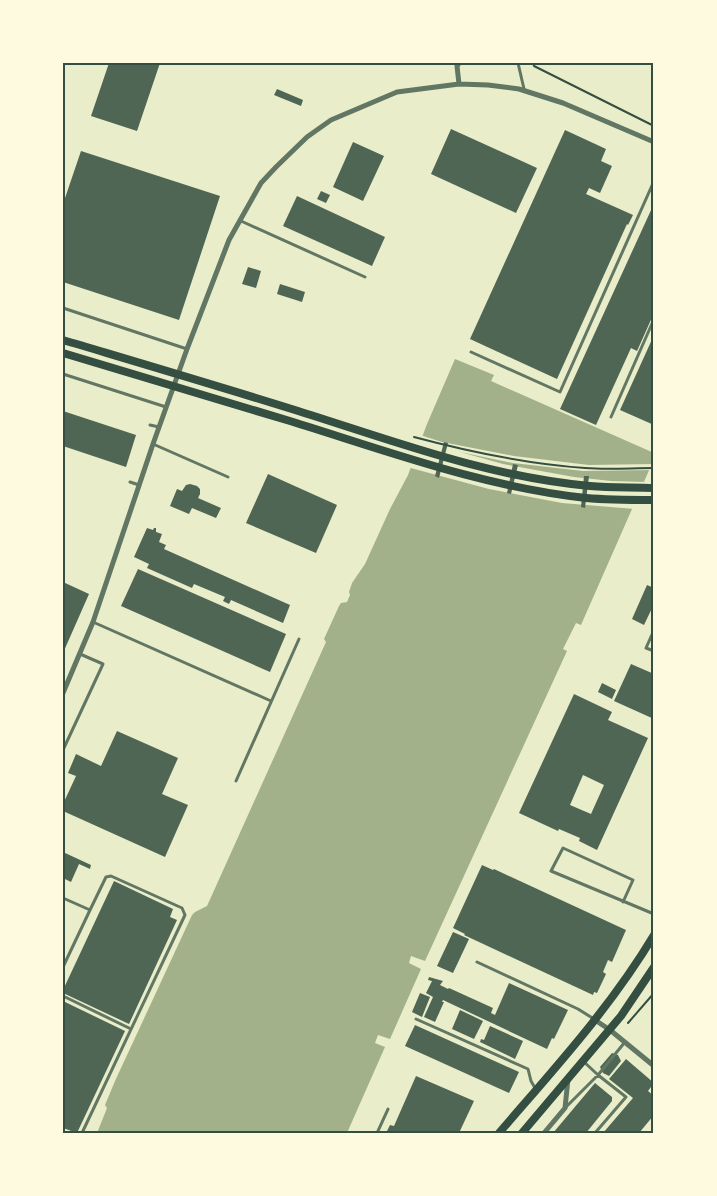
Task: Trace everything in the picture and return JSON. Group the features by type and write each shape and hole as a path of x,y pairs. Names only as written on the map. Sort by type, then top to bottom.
{"main road":[{"path":"63,340 296,410 412,448 543,479 591,486 654,488"},
{"path":"63,353 407,459 498,483 586,498 654,500"},
{"path":"499,1133 595,1020 632,971 654,935"},
{"path":"522,1133 610,1030 654,967"}],"street":[{"path":"459,63 457,66 459,84"},
{"path":"63,693 93,622 166,407 229,240 261,183 307,137 331,120 397,92 459,84 488,85 525,91 564,103 654,142"},
{"path":"595,1020 654,1066"},
{"path":"544,1133 565,1108 568,1079"}],"lane":[{"path":"518,63 525,91"},
{"path":"471,352 560,392 654,181"},
{"path":"239,220 365,277"},
{"path":"63,308 187,349"},
{"path":"611,417 654,319"},
{"path":"63,374 166,407"},
{"path":"150,424 159,428"},
{"path":"153,444 228,477"},
{"path":"130,482 139,485"},
{"path":"93,622 271,701"},
{"path":"654,630 646,648 654,651"},
{"path":"236,781 299,639"},
{"path":"63,750 103,664 80,654"},
{"path":"622,902 633,880 563,848 551,871 622,902 654,914"},
{"path":"63,967 106,877 111,876 182,908 185,915 82,1133"},
{"path":"63,898 90,910"},
{"path":"477,962 578,1009 595,1020"},
{"path":"63,996 131,1029"},
{"path":"416,1019 528,1068 531,1082 536,1089"},
{"path":"565,1108 598,1075 625,1042"},
{"path":"583,1061 626,1097 595,1133"},
{"path":"377,1133 388,1109"}],"path":[{"path":"533,63 534,66 652,125 654,132"},
{"path":"415,437 458,449 514,460 587,468 654,468"}],"shaded area":[{"path":"455,359 494,375 491,381 654,453 654,459 581,625 576,623 563,649 567,651 425,961 411,956 409,963 421,969 390,1039 378,1035 375,1043 385,1047 347,1133 97,1133 115,1081 192,915 207,906 326,642 324,639 339,606 347,602 352,583 365,564 408,475"}],"pier":[{"path":"420,435 442,442 514,456 589,465 654,464 654,466 652,470 583,471 513,463 460,452 503,464 574,477 647,482 635,509 562,503 489,489 407,467"}],"building":[{"path":"109,63 160,63 137,131 91,116"},
{"path":"277,89 303,100 301,106 274,95"},
{"path":"451,129 537,168 516,213 431,174"},
{"path":"565,130 606,149 601,161 612,166 600,193 589,188 586,194 633,215 557,379 470,339"},
{"path":"353,142 384,156 363,201 333,187"},
{"path":"81,151 220,196 179,320 63,282 63,204"},
{"path":"321,191 330,195 326,203 317,199"},
{"path":"297,196 385,237 372,266 283,226"},
{"path":"652,208 654,209 654,313 637,351 631,348 596,425 560,409"},
{"path":"248,267 261,271 256,288 242,284"},
{"path":"280,284 305,292 302,302 277,294"},
{"path":"654,335 654,425 620,410"},
{"path":"63,411 136,435 126,467 63,446"},
{"path":"444,442 448,443 439,478 435,476"},
{"path":"513,464 518,465 511,494 507,493"},
{"path":"268,474 337,505 316,553 246,523"},
{"path":"584,476 589,476 585,508 581,507"},
{"path":"190,484 200,489 198,498 221,508 216,518 192,508 189,514 170,506 177,489 182,491 186,485"},
{"path":"147,528 153,530 156,528 156,532 162,534 159,542 166,545 164,549 290,605 283,623 231,600 229,604 223,601 225,597 194,584 192,588 147,568 149,564 134,557"},
{"path":"138,569 286,634 270,672 121,606"},
{"path":"63,582 89,594 63,653"},
{"path":"647,585 654,588 654,604 644,625 632,619"},
{"path":"631,664 654,674 654,719 614,701"},
{"path":"602,683 616,690 612,699 598,692"},
{"path":"574,694 612,712 608,720 648,738 597,850 579,841 580,838 559,829 558,831 519,813","holes":["583,775 604,785 591,814 570,805"]},
{"path":"117,731 178,758 162,794 188,805 165,857 63,811 63,804 76,776 68,773 76,754 101,766"},
{"path":"63,852 91,865 90,869 79,864 71,882 63,878"},
{"path":"482,865 626,930 612,962 608,960 603,972 606,974 597,993 594,992 593,995 453,928"},
{"path":"114,881 173,909 170,917 177,920 129,1024 63,993"},
{"path":"453,932 469,939 453,973 437,966"},
{"path":"429,977 443,981 440,985 448,989 493,1008 491,1013 495,1015 509,983 568,1010 547,1049 443,1000 435,1022 424,1017 433,997 426,993 432,981 428,980"},
{"path":"420,993 430,997 422,1017 412,1012"},
{"path":"63,1001 125,1031 77,1133 63,1128"},
{"path":"460,1010 483,1021 474,1039 452,1029"},
{"path":"415,1025 519,1072 509,1093 405,1046"},
{"path":"490,1026 523,1041 515,1059 480,1042 481,1039 484,1040"},
{"path":"612,1053 618,1055 621,1061 609,1076 603,1073 600,1067"},
{"path":"626,1059 654,1083 648,1091 654,1096 654,1115 639,1133 603,1133 633,1098 609,1079"},
{"path":"416,1076 474,1101 459,1133 386,1133 390,1125 394,1126"},
{"path":"595,1083 612,1097 612,1101 586,1133 553,1133"}]}
